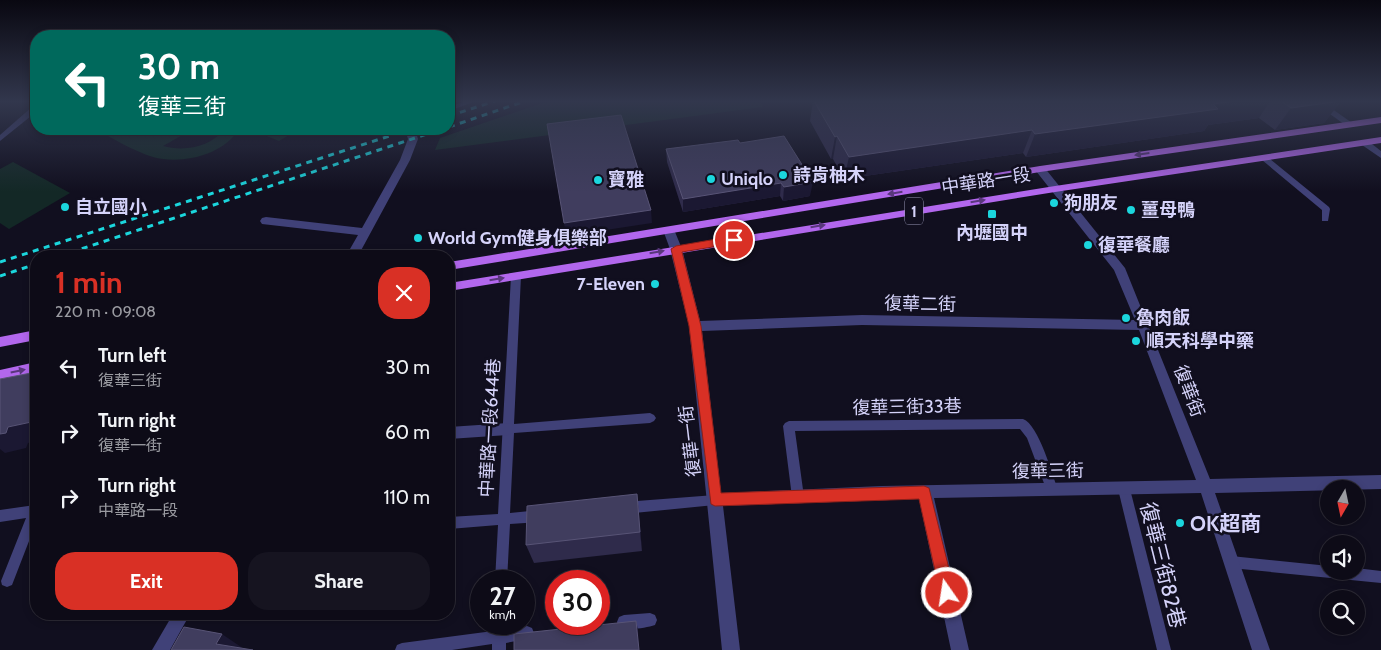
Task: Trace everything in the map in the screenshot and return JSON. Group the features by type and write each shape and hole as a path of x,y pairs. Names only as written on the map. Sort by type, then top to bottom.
{"main road":[{"name":"中華路一段","path":"455,265 1040,169 1306,131"},
{"name":"中華路一段","path":"455,286 1055,189 1381,140"},
{"path":"0,342 30,337"},
{"path":"0,375 30,368"}],"street":[{"path":"355,250 405,160 411,135"},
{"name":"復華街","path":"1040,169 1119,268 1206,487 1261,650"},
{"path":"266,221 365,232"},
{"name":"復華一街","path":"669,230 676,249 695,326 731,650"},
{"name":"復華二街","path":"695,326 862,320 1143,325"},
{"path":"455,433 508,429"},
{"name":"復華三街","path":"715,500 924,492 1381,482"},
{"path":"924,492 960,650"},
{"path":"162,650 179,620"}],"lane":[{"path":"1365,143 1381,155"},
{"path":"1265,158 1326,209 1325,219"},
{"name":"中華路一段644巷","path":"502,570 516,276"},
{"path":"508,429 650,418"},
{"name":"復華三街33巷","path":"798,497 789,426 1023,424 1032,436 1052,490"},
{"name":"復華三街82巷","path":"1124,489 1164,650"},
{"path":"610,510 715,500"},
{"path":"0,516 30,512"},
{"path":"455,523 552,515"},
{"path":"6,581 30,523"},
{"path":"1231,562 1381,577"},
{"path":"612,624 650,620"},
{"path":"402,650 537,632"}],"green space":[{"path":"577,131 435,150 440,138 455,135 455,133"},
{"path":"106,135 182,135 163,146 188,148 205,144 219,135 234,135 213,151 189,159 176,160 153,157"},
{"path":"264,135 289,135 279,141"},
{"path":"13,162 70,193 9,229 0,223 0,169"}],"building":[{"name":"寶雅","path":"548,131 626,131 651,210 564,223"},
{"path":"832,131 1023,131 849,157 837,136 835,137"},
{"path":"1033,131 1055,131 1035,134"},
{"path":"784,136 813,182 784,187 781,183 683,199 666,149 738,140 740,143"},
{"path":"30,373 30,422 8,427 6,433 0,434 0,379"},
{"path":"637,494 640,532 526,545 527,506"},
{"path":"636,621 639,650 514,650 514,635 535,635 535,632 545,631 545,635 610,635 610,624"},
{"path":"184,627 222,634 216,644 253,650 171,650"}],"railway":[{"path":"37,250 392,135"},
{"path":"78,250 424,135"},
{"path":"0,262 30,252"},
{"path":"0,276 30,266"}],"place":[{"name":"詩肯柚木","path":"783,175"},
{"name":"Uniqlo","path":"711,179"},
{"name":"寶雅","path":"598,180"},
{"name":"狗朋友","path":"1054,203"},
{"name":"自立國小","path":"65,207"},
{"name":"薑母鴨","path":"1131,210"},
{"name":"內壢國中","path":"992,214"},
{"name":"World Gym健身俱樂部","path":"418,238"},
{"name":"復華餐廳","path":"1088,245"},
{"name":"7-Eleven","path":"655,284"},
{"name":"魯肉飯","path":"1126,318"},
{"name":"順天科學中藥","path":"1136,341"},
{"name":"OK超商","path":"1180,523"}],"route":[{"path":"734,240 676,249 695,326 715,500 924,492 947,593"}]}
